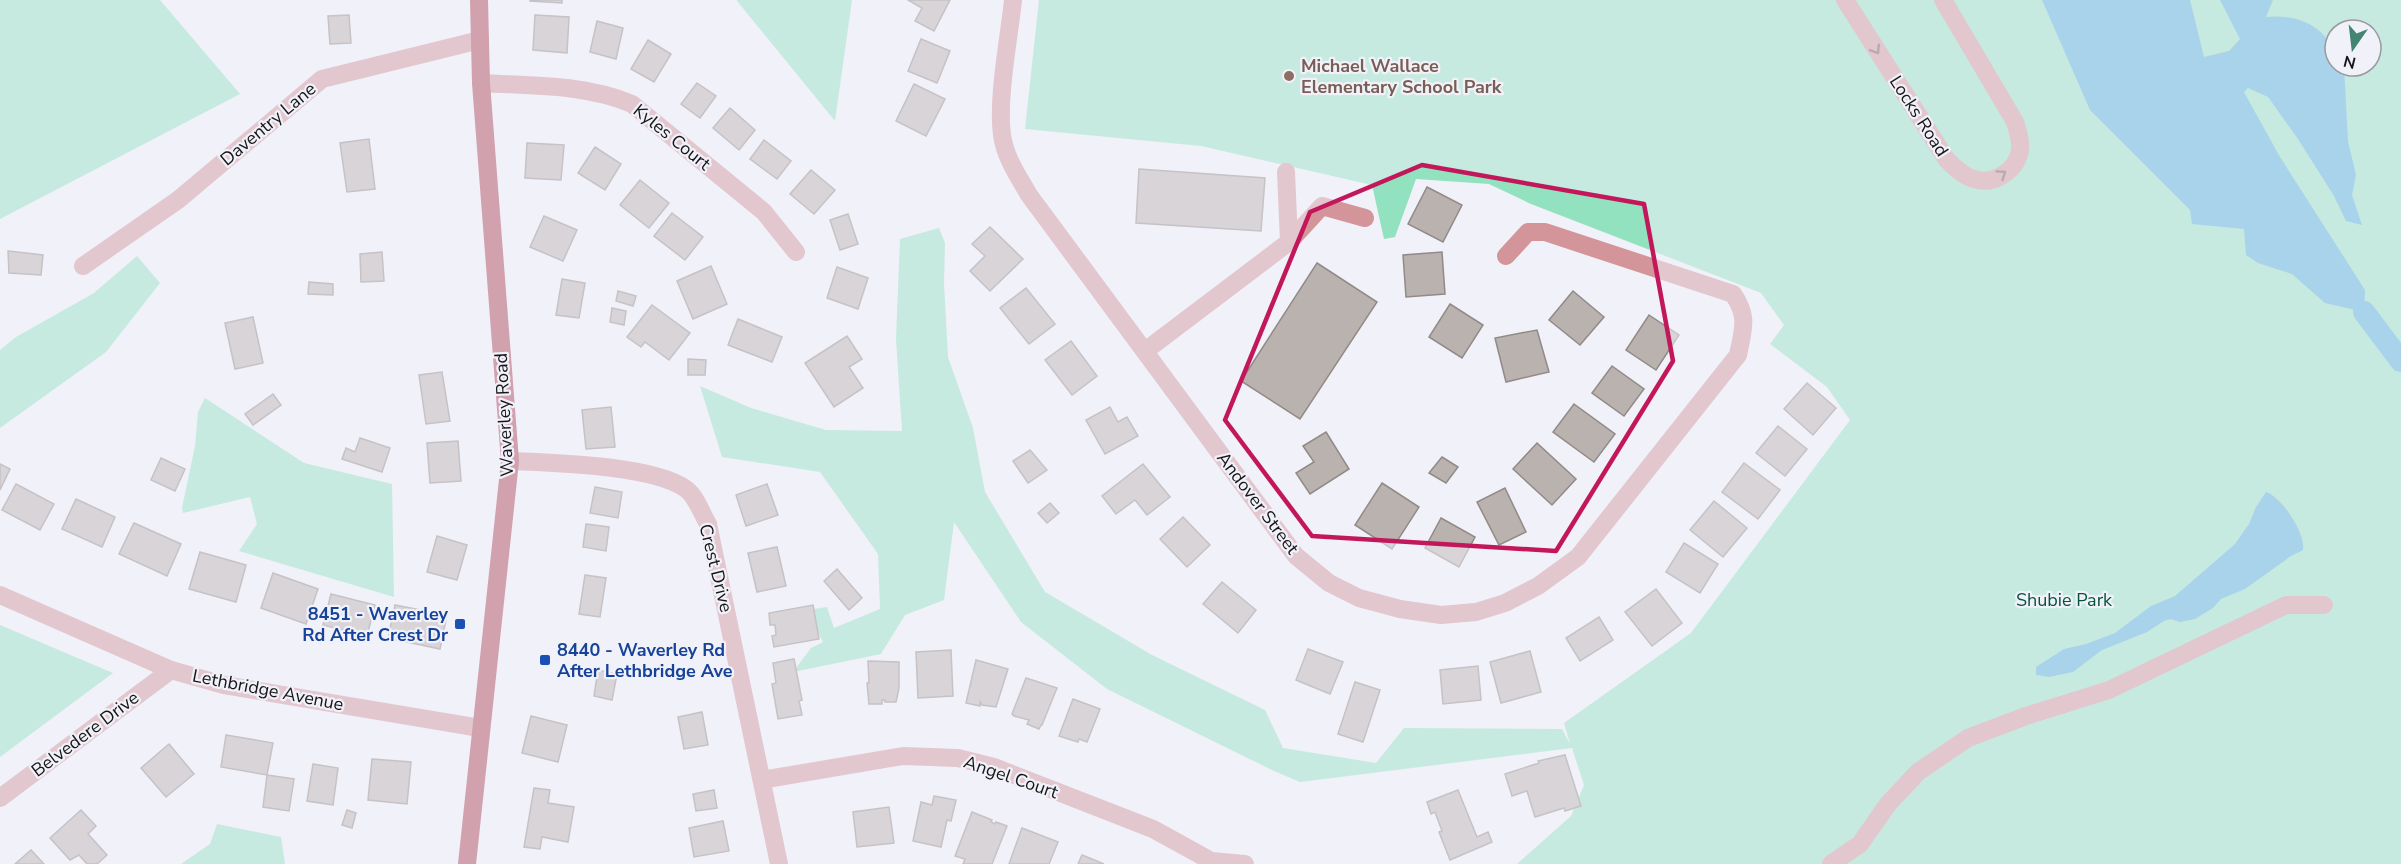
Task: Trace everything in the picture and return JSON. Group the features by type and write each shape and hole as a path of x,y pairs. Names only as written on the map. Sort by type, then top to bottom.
{"main road":[{"name":"Waverley Road","path":"466,864 510,461 481,83 479,0"}],"street":[{"name":"Andover Street","path":"1013,0 1002,105 1002,136 1012,167 1029,195 1296,556 1329,583 1359,598 1400,609 1441,615 1476,612 1505,603 1530,591 1578,557 1738,355 1744,324 1742,308 1733,294 1545,232 1528,232 1506,256"},
{"name":"Locks Road","path":"1845,0 1947,160 1975,180 1993,180 2005,174 2014,163 2020,150 2020,138 2015,122 1943,0"},
{"name":"Daventry Lane","path":"82,266 178,200 322,79 480,40"},
{"name":"Kyles Court","path":"481,83 567,89 611,95 632,105 764,212 796,252"},
{"path":"1286,172 1288,242"},
{"path":"1145,351 1288,242 1322,206 1365,218"},
{"name":"Crest Drive","path":"510,461 592,465 666,478 688,490 708,524 779,864"},
{"name":"Lethbridge Avenue","path":"0,595 171,670 224,685 480,728"},
{"path":"1832,864 1860,844 1888,804 1918,772 1968,738 2026,716 2109,690 2286,605 2324,604"},
{"name":"Belvedere Drive","path":"0,798 171,670"},
{"name":"Angel Court","path":"762,780 903,756 958,758 994,767 1153,829 1211,861 1245,864"}],"highlighted area":[{"path":"1422,165 1644,204 1673,361 1556,551 1312,536 1225,420 1310,212"}],"green space":[{"path":"0,0 160,0 240,94 0,219"},
{"path":"852,0 835,121 737,1"},
{"name":"Shubie Park","path":"1039,0 2401,0 2401,864 1517,864 1571,816 1584,785 1572,748 1300,782 1107,689 1021,622 954,522 944,600 905,615 881,654 793,672 811,648 823,642 807,610 827,607 834,628 880,609 878,554 820,472 722,457 700,386 751,408 826,430 902,431 896,339 900,239 939,228 945,243 944,283 948,357 973,428 985,492 1045,592 1152,655 1265,710 1283,748 1376,763 1404,728 1562,729 1570,744 1564,723 1691,633 1850,420 1827,387 1770,344 1784,325 1761,293 1531,204 1489,184 1416,179 1395,237 1384,239 1372,185 1201,146 1025,129"},
{"path":"137,256 160,283 106,352 0,428 0,350 16,337 94,293"},
{"path":"205,398 304,463 392,484 394,597 239,551 257,524 250,497 183,513 182,508 195,446 198,412"},
{"path":"0,625 113,673 0,757"},
{"path":"217,824 281,837 285,864 181,864 210,844"}],"water":[{"path":"2042,0 2190,0 2204,57 2229,51 2240,39 2220,0 2273,0 2266,17 2291,18 2313,26 2323,34 2323,78 2345,78 2348,141 2356,175 2352,195 2362,225 2346,221 2334,196 2268,97 2248,88 2244,92 2280,157 2365,290 2364,312 2325,303 2292,274 2258,263 2246,255 2244,229 2192,224 2190,210 2090,110"},
{"path":"2266,492 2279,501 2292,517 2301,535 2303,550 2245,589 2221,599 2213,608 2195,619 2180,622 2171,619 2164,621 2147,632 2102,650 2073,672 2049,677 2036,675 2036,667 2064,649 2086,644 2115,633 2151,606 2175,596 2235,544"}],"building":[{"path":"562,0 562,3 530,1"},
{"path":"908,0 950,0 934,31 915,21 922,8"},
{"path":"349,15 351,43 330,44 328,16"},
{"path":"535,15 569,17 567,53 533,50"},
{"path":"597,21 623,28 616,59 590,52"},
{"path":"921,39 950,51 937,83 908,71"},
{"path":"648,40 671,54 654,82 631,69"},
{"path":"697,83 716,96 700,118 681,104"},
{"path":"914,84 945,99 926,136 896,121"},
{"path":"730,108 755,130 739,150 713,128"},
{"path":"369,139 375,189 347,192 340,143"},
{"path":"764,140 791,161 777,179 750,159"},
{"path":"527,143 564,145 561,180 525,178"},
{"path":"595,147 621,164 605,190 578,173"},
{"path":"1139,169 1265,178 1261,231 1136,223"},
{"path":"811,170 835,190 814,214 790,194"},
{"path":"640,180 669,203 649,228 620,205"},
{"path":"1427,187 1462,205 1443,242 1408,224"},
{"path":"672,213 703,237 685,260 654,236"},
{"path":"848,214 858,244 840,250 830,220"},
{"path":"544,216 577,230 563,261 530,247"},
{"path":"990,227 1023,259 990,291 970,271 985,256 972,244"},
{"path":"8,251 43,255 41,275 9,273"},
{"path":"382,252 384,281 361,282 360,254"},
{"path":"1442,252 1445,294 1406,297 1403,255"},
{"path":"1317,263 1377,302 1300,419 1241,381"},
{"path":"711,266 727,304 693,319 677,281"},
{"path":"837,267 868,278 858,309 827,298"},
{"path":"562,279 585,283 579,318 556,315"},
{"path":"309,282 333,284 333,295 308,294"},
{"path":"1026,288 1055,324 1029,344 1000,308"},
{"path":"618,291 636,296 633,306 616,301"},
{"path":"1573,291 1604,317 1580,345 1549,320"},
{"path":"1450,304 1483,325 1462,358 1429,337"},
{"path":"652,305 690,333 669,360 645,342 641,347 627,337"},
{"path":"612,308 626,311 624,325 610,322"},
{"path":"1649,315 1679,335 1656,370 1626,350"},
{"path":"253,317 263,363 235,369 225,323"},
{"path":"738,319 782,337 772,362 728,345"},
{"path":"1537,330 1549,372 1506,382 1495,338"},
{"path":"847,336 862,359 849,367 863,388 834,407 805,363"},
{"path":"1071,341 1097,376 1072,395 1045,360"},
{"path":"688,359 706,360 705,375 688,375"},
{"path":"1612,366 1644,389 1624,416 1592,393"},
{"path":"442,372 450,421 426,424 419,375"},
{"path":"1807,383 1836,408 1813,435 1784,409"},
{"path":"273,394 281,405 253,425 245,414"},
{"path":"1574,404 1615,434 1594,462 1553,432"},
{"path":"611,407 615,447 586,449 582,410"},
{"path":"1110,407 1118,422 1127,417 1138,436 1105,454 1086,420"},
{"path":"1778,426 1807,449 1785,476 1756,453"},
{"path":"1326,432 1349,469 1310,494 1296,473 1314,462 1303,446"},
{"path":"360,438 390,448 382,472 342,459 346,448 355,452"},
{"path":"458,441 461,481 430,483 427,443"},
{"path":"1537,443 1576,479 1552,505 1513,469"},
{"path":"1030,450 1047,470 1028,483 1013,461"},
{"path":"1442,457 1458,467 1446,483 1429,473"},
{"path":"161,458 185,469 175,491 151,480"},
{"path":"1744,463 1780,490 1758,519 1722,492"},
{"path":"0,464 10,469 0,490"},
{"path":"1143,464 1170,497 1147,515 1135,500 1116,514 1102,496"},
{"path":"1382,483 1419,507 1392,549 1355,525"},
{"path":"16,484 54,504 40,530 2,510"},
{"path":"767,484 778,515 746,526 736,495"},
{"path":"595,487 622,492 618,518 590,513"},
{"path":"1505,488 1526,532 1499,545 1477,502"},
{"path":"76,499 115,517 102,547 62,529"},
{"path":"1714,501 1747,528 1723,557 1690,530"},
{"path":"1050,503 1059,513 1047,523 1038,513"},
{"path":"1183,517 1210,545 1187,567 1160,539"},
{"path":"1441,518 1475,537 1459,567 1425,548"},
{"path":"134,523 181,544 167,576 119,554"},
{"path":"586,524 609,527 606,551 583,547"},
{"path":"437,536 467,545 457,580 427,572"},
{"path":"1684,543 1718,564 1700,593 1666,572"},
{"path":"777,547 786,586 757,592 748,553"},
{"path":"200,552 246,565 236,602 189,589"},
{"path":"837,569 862,598 849,610 824,581"},
{"path":"273,573 318,589 306,624 261,608"},
{"path":"585,575 606,578 600,617 579,614"},
{"path":"1222,582 1256,610 1238,633 1203,604"},
{"path":"1656,589 1682,623 1652,646 1625,612"},
{"path":"331,594 375,605 367,636 323,625"},
{"path":"395,605 447,615 440,649 388,638"},
{"path":"813,605 819,639 774,647 772,636 776,635 775,625 770,625 769,613"},
{"path":"1599,617 1613,640 1580,661 1566,638"},
{"path":"1308,649 1343,662 1330,694 1296,680"},
{"path":"951,650 953,696 918,698 916,652"},
{"path":"1530,651 1541,692 1501,703 1490,662"},
{"path":"794,659 802,700 799,701 802,715 778,719 772,684 776,683 773,663"},
{"path":"976,660 1008,669 996,707 982,705 980,702 980,706 966,703"},
{"path":"868,661 899,662 899,688 896,702 882,700 882,704 869,704"},
{"path":"1478,666 1481,700 1443,704 1440,670"},
{"path":"598,670 617,674 612,700 594,696"},
{"path":"1026,678 1057,688 1039,729 1027,724 1029,720 1012,714"},
{"path":"1355,682 1380,690 1363,742 1338,734"},
{"path":"1073,699 1100,709 1087,742 1079,739 1078,742 1059,736"},
{"path":"702,712 708,745 684,749 678,717"},
{"path":"531,716 567,725 558,762 522,753"},
{"path":"226,735 273,743 267,775 221,767"},
{"path":"169,744 194,774 166,797 141,768"},
{"path":"1565,755 1581,806 1565,811 1564,808 1535,817 1527,791 1512,796 1505,774 1539,763 1538,761"},
{"path":"372,759 411,762 407,804 368,800"},
{"path":"313,764 338,768 333,805 307,801"},
{"path":"267,775 294,779 289,811 263,807"},
{"path":"534,788 550,790 548,803 574,807 568,842 542,837 540,849 524,847"},
{"path":"714,790 717,808 696,811 693,794"},
{"path":"1458,790 1477,837 1488,832 1492,842 1450,860 1439,832 1442,831 1435,812 1431,814 1427,802"},
{"path":"934,796 956,800 951,821 947,820 941,847 913,841 921,802 932,805"},
{"path":"889,807 894,843 857,847 853,812"},
{"path":"81,810 96,826 88,834 107,855 97,864 87,864 79,855 70,860 50,838"},
{"path":"347,810 356,813 352,828 342,825"},
{"path":"972,812 992,820 991,822 995,824 996,822 1007,826 992,864 963,864 965,859 955,856"},
{"path":"723,821 729,851 694,857 689,828"},
{"path":"1022,828 1058,842 1049,864 1009,864"},
{"path":"31,850 44,864 15,864"},
{"path":"1082,855 1104,864 1078,864"}],"waterway":[{"path":"2364,312 2401,361"}],"place":[{"name":"Michael Wallace Elementary School Park","path":"1289,76"},
{"name":"8451 - Waverley Rd After Crest Dr","path":"460,624"},
{"name":"8440 - Waverley Rd After Lethbridge Ave","path":"545,660"}]}
